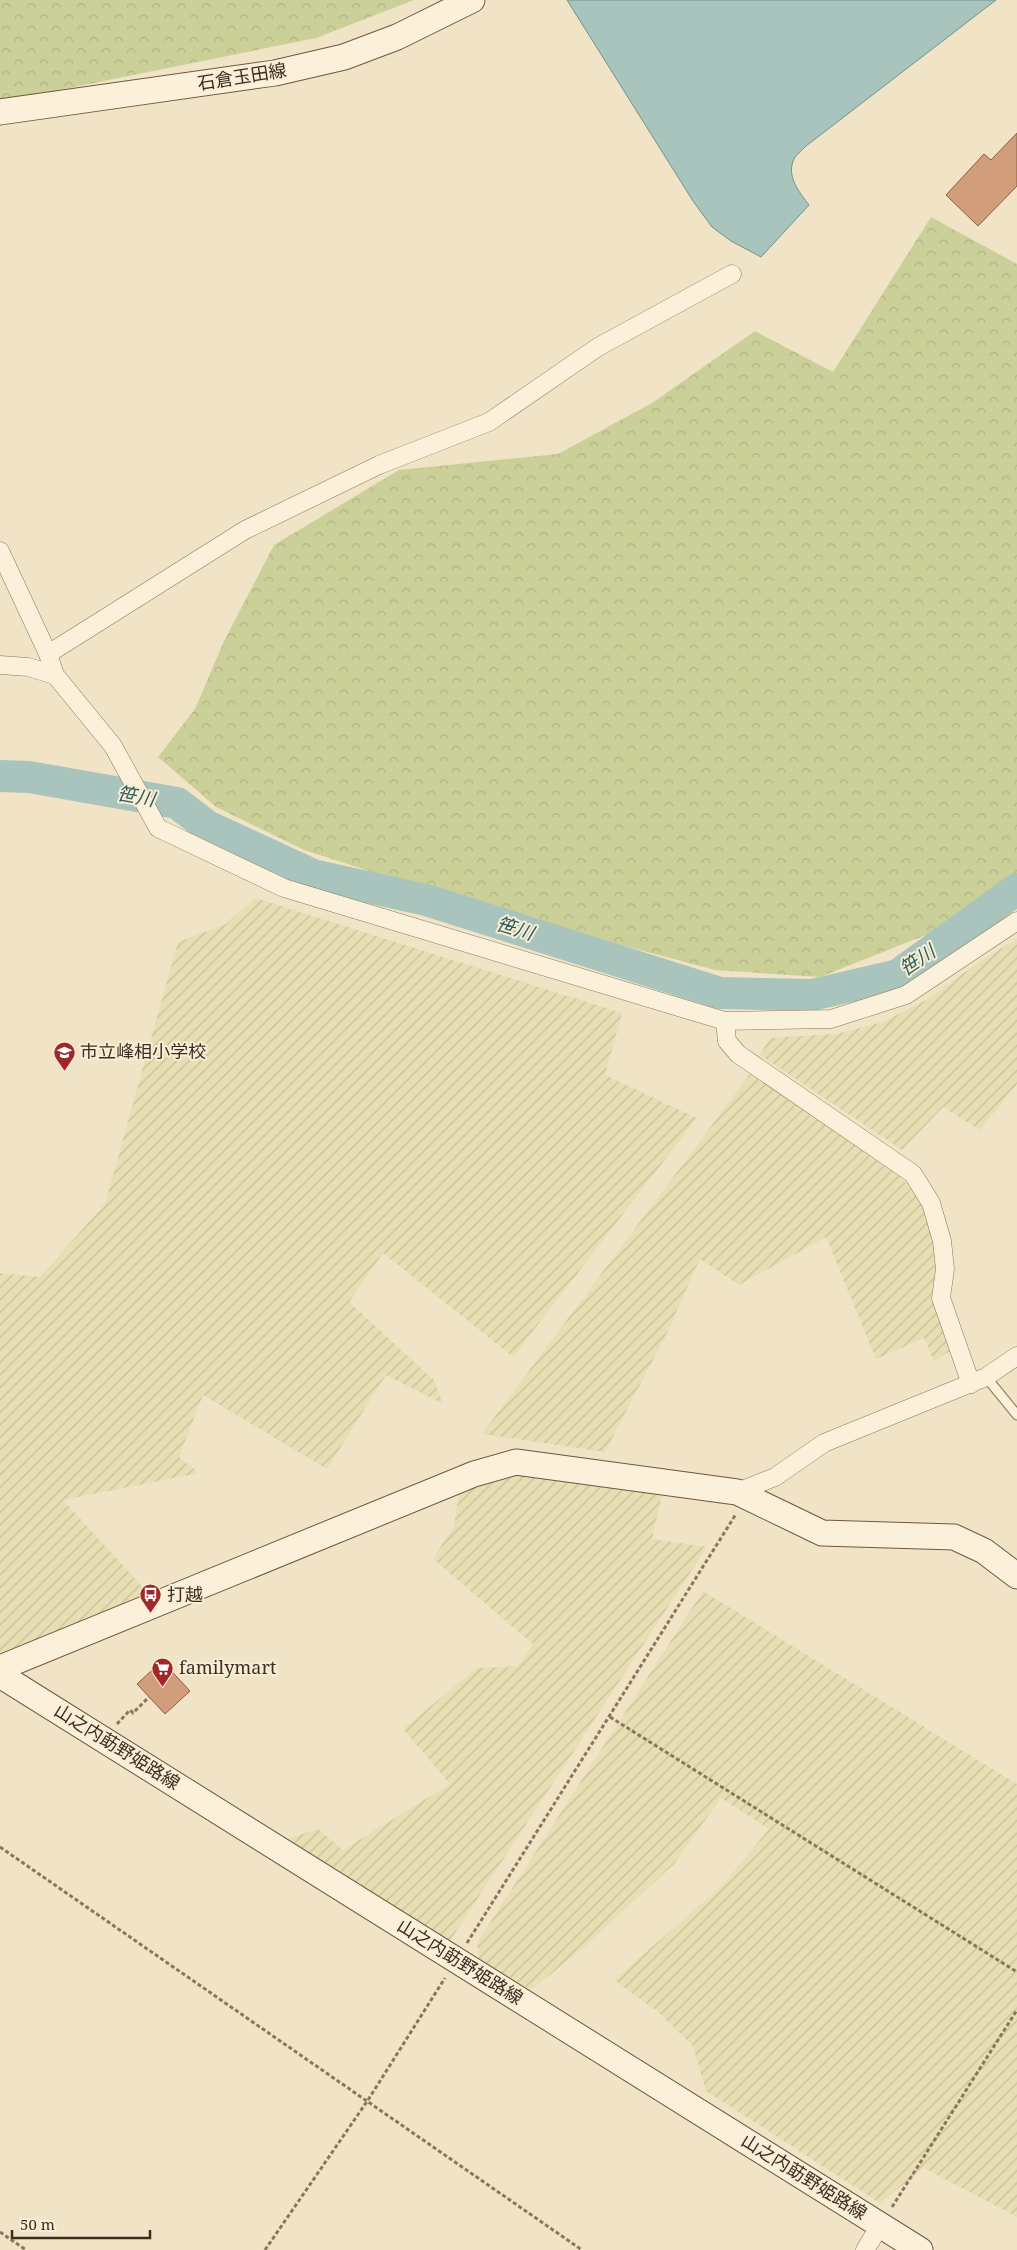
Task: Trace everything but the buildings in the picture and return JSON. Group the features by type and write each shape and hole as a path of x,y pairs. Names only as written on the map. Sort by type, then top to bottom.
{"main road":[{"name":"石倉玉田線","path":"0,112 275,73 344,57 397,37 472,0"},
{"path":"0,1668 474,1474 516,1462 742,1494 822,1533 954,1537 984,1551 1017,1576"},
{"name":"山之内莇野姫路線","path":"0,1675 920,2250"}],"street":[{"path":"48,654 245,530 379,465 489,422 598,347 732,274"},
{"path":"0,550 48,654 55,675 113,746 158,828 284,888 725,1021 831,1019 906,995 1017,920"},
{"path":"0,665 28,668 55,675"},
{"path":"725,1021 727,1041 738,1054 913,1174 931,1203 942,1242 945,1269 941,1298 978,1381"},
{"path":"742,1494 775,1477 824,1443 978,1381 1017,1356"},
{"path":"865,2250 881,2224"}],"lane":[{"path":"978,1381 1017,1415"}],"path":[{"path":"265,2250 368,2100 610,1716 742,1494"},
{"path":"112,1729 130,1710 133,1713 149,1697"},
{"path":"610,1716 1017,1972"},
{"path":"0,1847 582,2250"},
{"path":"881,2224 1017,2010"},
{"path":"0,2232 26,2250"}],"shaded area":[{"path":"255,898 622,1013 605,1075 697,1118 513,1357 383,1253 349,1302 434,1380 443,1404 386,1375 327,1469 203,1395 179,1457 199,1473 63,1500 150,1595 0,1655 0,1273 40,1277 105,1204 178,942 226,924"},
{"path":"1017,939 1017,1084 980,1130 943,1107 902,1150 760,1055 770,1038 836,1034 883,1022 926,1000 985,958"},
{"path":"750,1074 901,1177 925,1207 939,1251 952,1350 934,1361 924,1338 876,1359 826,1237 739,1285 700,1259 667,1333 605,1452 482,1434"},
{"path":"511,1470 662,1495 652,1539 707,1547 448,1944 286,1839 318,1829 343,1850 450,1784 403,1729 477,1668 518,1666 533,1644 433,1559 454,1526 460,1488"},
{"path":"703,1591 1017,1784 1017,2217 924,2168 880,2203 706,2091 693,2046 658,2012 614,1980 722,1886 769,1829 721,1798 674,1864 582,1949 531,1990 479,1959 477,1943"}],"green space":[{"path":"0,0 414,0 316,38 0,102"},
{"path":"931,217 1017,264 1017,877 951,925 820,977 715,970 500,913 304,850 216,807 158,757 195,709 224,641 274,545 399,470 558,454 652,403 755,331 833,372"}],"water":[{"path":"567,0 996,0 806,146 795,157 792,167 793,179 809,205 761,257 731,241 712,227 693,201"}],"waterway":[{"name":"笹川","path":"0,776 29,777 177,803 207,826 313,875 426,900 720,993 812,995 898,975 1017,889"}],"place":[{"name":"市立峰相小学校","path":"64,1071"},
{"name":"打越","path":"151,1614"},
{"name":"familymart","path":"163,1687"}]}
